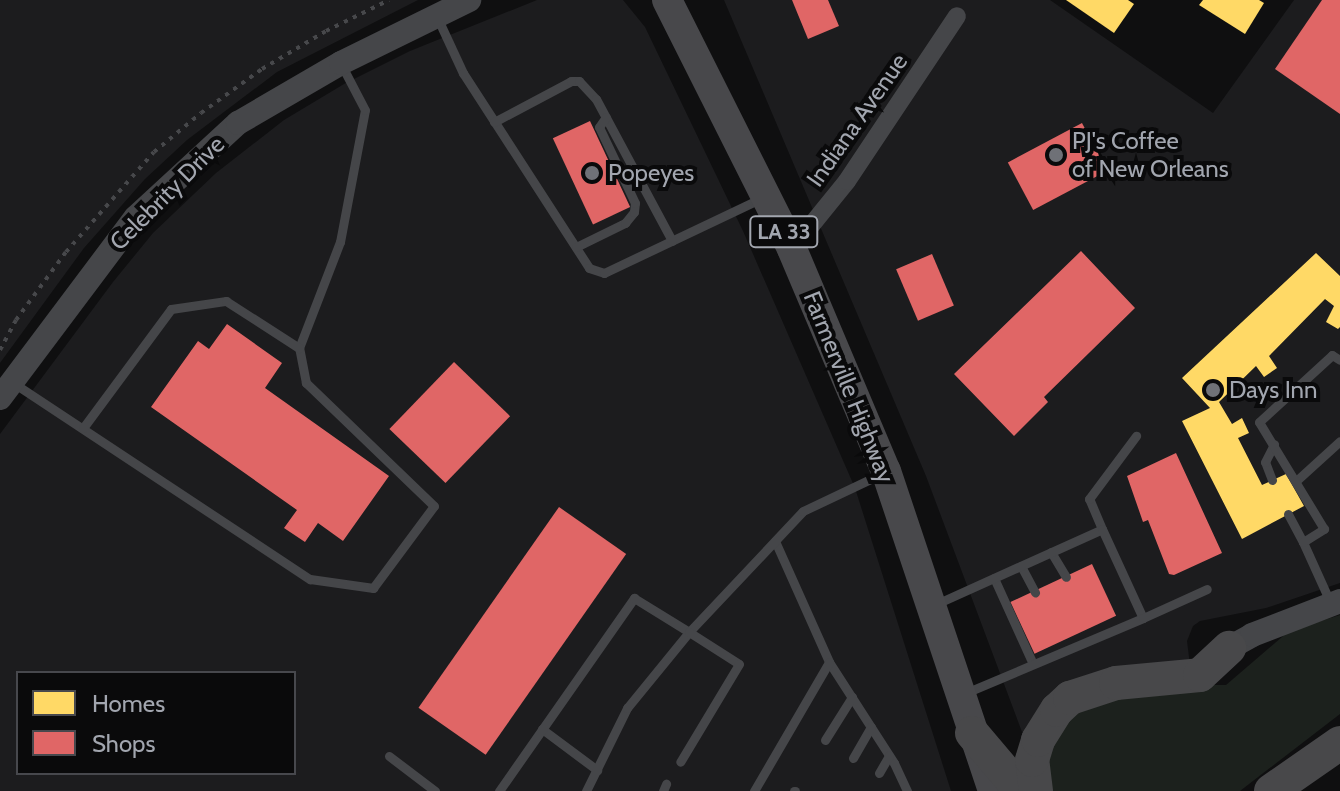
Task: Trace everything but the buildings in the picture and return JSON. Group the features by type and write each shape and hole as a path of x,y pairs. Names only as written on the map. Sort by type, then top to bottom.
{"highway":[{"path":"1036,791 1032,760 1038,740 1057,710 1070,698 1116,683 1200,675 1229,648"},
{"path":"972,733 1021,791"},
{"path":"1271,791 1340,743"}],"main road":[{"name":"Farmerville Highway","path":"667,0 792,249 886,471 993,791"}],"street":[{"name":"Celebrity Drive","path":"6,390 136,217 180,173 238,123 341,63 469,0"},
{"name":"Indiana Avenue","path":"792,249 847,181 957,16"},
{"path":"1229,648 1252,635 1336,602"}],"lane":[{"path":"436,16 463,73 589,268 604,273 765,196"},
{"path":"6,390 83,428 310,579 373,588 434,506 306,383 299,348 340,242 365,110 341,63"},
{"path":"494,122 571,81 586,86 606,117 672,241"},
{"path":"576,247 625,223 634,212 635,203 599,127 606,117"},
{"path":"83,428 171,309 226,301 299,348"},
{"path":"1303,542 1324,529 1259,422 1332,355 1340,360"},
{"path":"1136,436 1089,499 1143,618"},
{"path":"1296,481 1340,441"},
{"path":"1272,480 1265,462 1274,444"},
{"path":"586,791 627,708 689,632 803,511 886,471"},
{"path":"1288,514 1336,602"},
{"path":"931,607 1102,529"},
{"path":"775,541 829,662 889,756 907,791"},
{"path":"1051,552 1066,577"},
{"path":"1021,566 1035,592"},
{"path":"994,578 1033,664"},
{"path":"960,695 1033,664 1093,633 1143,618 1207,589"},
{"path":"499,791 634,598 739,664 680,762"},
{"path":"754,791 829,662"},
{"path":"825,740 852,697"},
{"path":"853,758 871,727"},
{"path":"542,729 597,770"},
{"path":"389,756 435,791"},
{"path":"879,773 889,756"}],"shaded area":[{"path":"0,0 418,0 277,72 187,140 145,179 84,248 0,363"},
{"path":"537,0 623,0 645,27 743,231 855,488 951,791 0,791 0,434 153,233 216,173 284,120 344,84 410,51"},
{"path":"724,0 1050,0 1213,113 1294,0 1340,0 1340,583 1266,608 1200,621 1193,626 1187,641 1190,665 1022,732 926,476"},
{"path":"1340,615 1340,714 1240,791 1045,791 1041,751 1067,709 1195,685 1226,685 1289,631"}],"place":[{"name":"PJ's Coffee of New Orleans","path":"1056,155"},
{"name":"Popeyes","path":"592,173"},
{"name":"Days Inn","path":"1213,390"}]}
